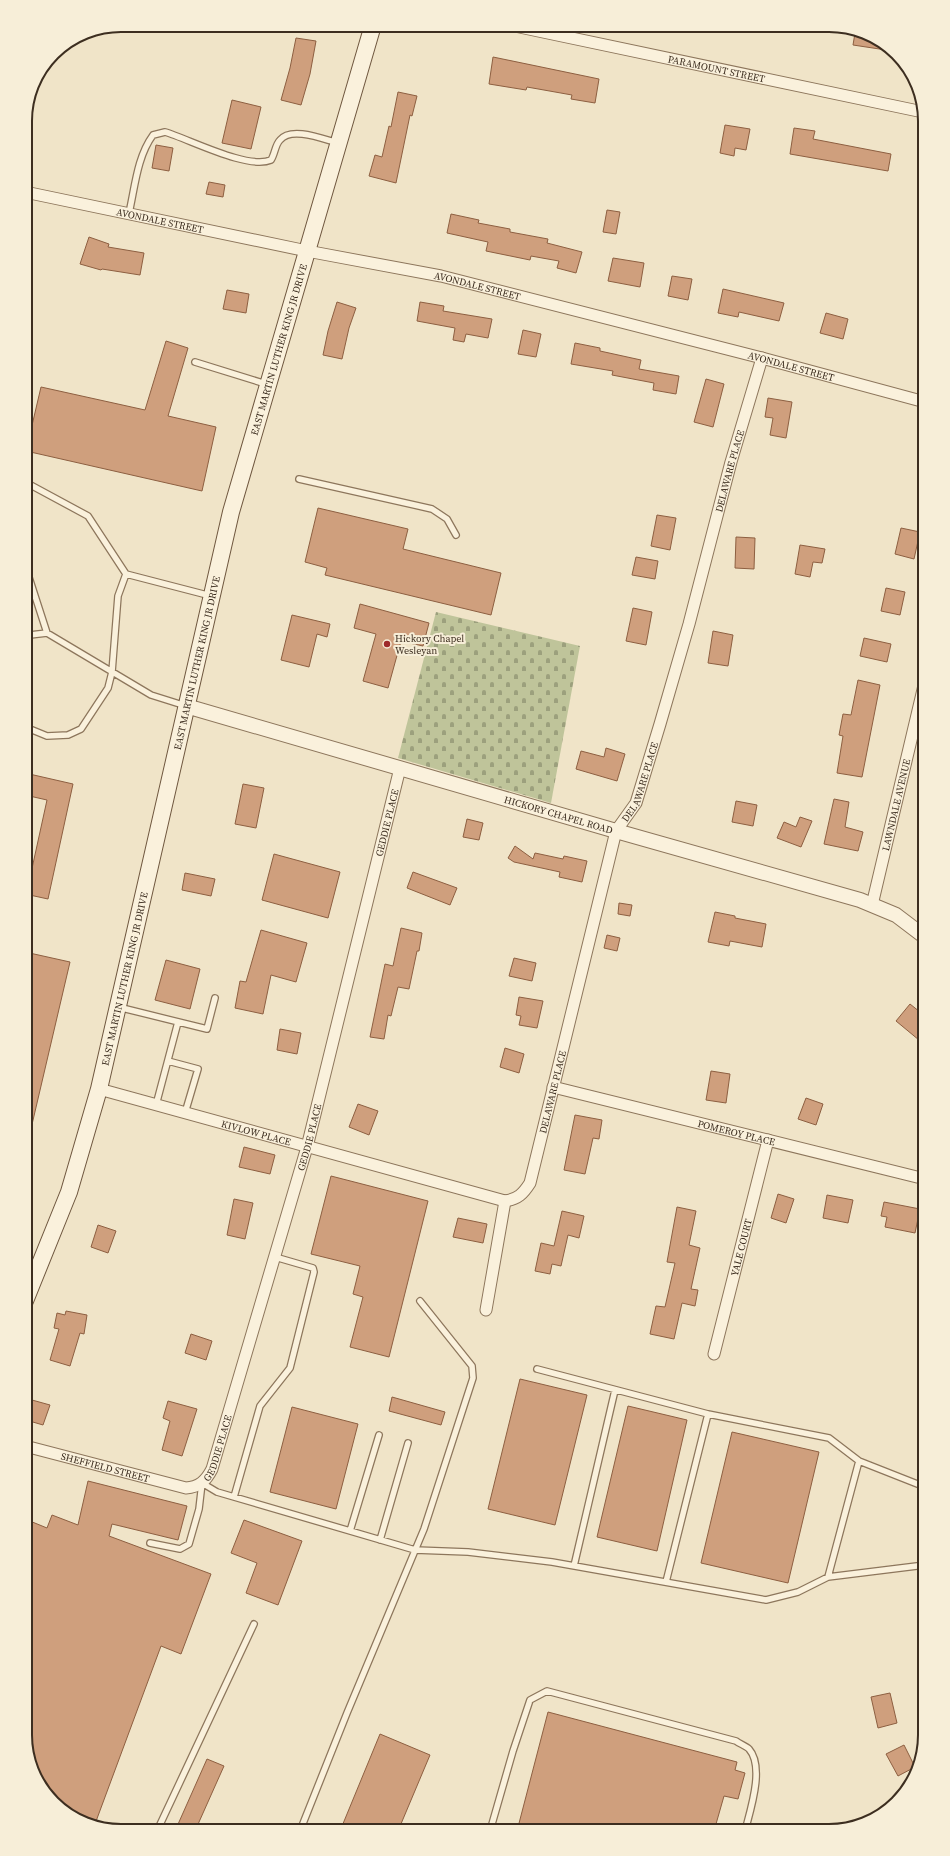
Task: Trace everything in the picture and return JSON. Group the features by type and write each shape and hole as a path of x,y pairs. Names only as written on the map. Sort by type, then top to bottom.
{"main road":[{"name":"EAST MARTIN LUTHER KING JR DRIVE","path":"32,1284 69,1192 100,1089 231,512 371,32"}],"street":[{"name":"PARAMOUNT STREET","path":"543,32 917,111"},
{"name":"AVONDALE STREET","path":"32,193 307,251 441,276 762,358 918,400"},
{"name":"DELAWARE PLACE","path":"505,1201 514,1200 523,1195 530,1183 616,831 636,802 656,738 762,358"},
{"name":"HICKORY CHAPEL ROAD","path":"186,706 860,900 896,915 918,932"},
{"name":"LAWNDALE AVENUE","path":"872,905 918,711"},
{"name":"GEDDIE PLACE","path":"186,1488 194,1487 202,1483 212,1469 307,1147 400,768"},
{"name":"POMEROY PLACE","path":"553,1087 918,1177"},
{"name":"KIVLOW PLACE","path":"100,1089 505,1201"},
{"name":"YALE COURT","path":"714,1354 768,1140"},
{"path":"486,1310 505,1201"},
{"name":"SHEFFIELD STREET","path":"32,1448 186,1488"}],"lane":[{"path":"129,213 141,159 147,144 153,135 164,132 237,158 265,163 271,160 280,140 286,135 302,134 339,144"},
{"path":"195,362 268,385"},
{"path":"299,479 432,509 447,519 456,535"},
{"path":"32,486 88,516 126,574 212,596"},
{"path":"32,730 47,736 68,735 81,729 108,688 112,672 118,596 126,574"},
{"path":"32,586 47,633"},
{"path":"32,635 47,633 151,695 186,706"},
{"path":"118,1007 207,1029 215,998"},
{"path":"156,1105 178,1022"},
{"path":"168,1061 198,1069 185,1113"},
{"path":"234,1497 260,1406 290,1368 314,1272 313,1268 275,1257"},
{"path":"303,1824 347,1713 424,1529 473,1378 472,1366 420,1301"},
{"path":"537,1369 708,1414 829,1438 859,1461 918,1484"},
{"path":"574,1566 615,1390"},
{"path":"666,1582 708,1414"},
{"path":"350,1531 379,1435"},
{"path":"380,1540 408,1443"},
{"path":"828,1577 859,1461"},
{"path":"150,1543 180,1549 189,1544 199,1509 202,1483 217,1492 415,1550 468,1552 574,1566 766,1600 798,1592 828,1577 918,1566"},
{"path":"160,1824 254,1624"},
{"path":"492,1824 513,1751 530,1700 547,1691 736,1741 749,1749 754,1759 756,1781 747,1824"}],"green space":[{"path":"436,612 580,646 551,803 398,758"}],"building":[{"path":"855,36 874,44 882,49 853,45"},
{"path":"296,38 316,41 310,74 301,105 281,100 290,68"},
{"path":"493,57 599,79 595,103 571,99 572,95 527,87 526,90 489,84"},
{"path":"398,92 417,96 412,116 410,115 396,183 369,176 375,155 382,157 389,126 391,127"},
{"path":"232,100 261,107 251,149 222,143"},
{"path":"725,125 750,129 746,150 735,148 734,156 720,153"},
{"path":"794,128 815,131 813,139 891,154 888,171 790,154"},
{"path":"156,145 173,148 169,171 152,168"},
{"path":"209,182 225,185 223,197 206,194"},
{"path":"607,210 620,212 616,234 603,232"},
{"path":"451,214 479,220 478,223 510,229 510,232 548,239 547,243 582,252 576,273 557,268 559,261 531,256 530,260 486,251 488,242 447,233"},
{"path":"89,237 109,244 108,247 144,253 140,275 101,270 80,264"},
{"path":"613,258 644,263 640,287 608,281"},
{"path":"672,276 692,279 688,300 668,296"},
{"path":"723,289 784,303 779,321 739,312 738,317 718,313"},
{"path":"227,290 249,294 246,313 223,309"},
{"path":"337,302 356,308 349,328 342,359 323,355 328,331"},
{"path":"420,302 444,306 443,311 492,319 488,338 466,334 464,342 453,340 455,328 417,321"},
{"path":"826,313 848,319 843,339 820,333"},
{"path":"523,330 541,334 536,357 518,354"},
{"path":"166,341 188,348 168,416 216,427 202,491 32,452 32,425 41,387 145,410"},
{"path":"575,343 600,348 600,351 641,360 639,369 679,376 676,394 653,390 654,383 612,375 613,371 571,364"},
{"path":"706,379 724,384 713,427 694,422"},
{"path":"768,398 792,402 786,438 770,435 773,418 765,417"},
{"path":"318,508 408,529 403,549 501,573 491,615 325,575 327,568 305,562"},
{"path":"657,515 676,518 670,550 651,546"},
{"path":"901,528 918,532 918,541 914,559 895,554"},
{"path":"736,537 755,538 754,569 735,568"},
{"path":"800,545 825,549 822,563 813,562 810,577 795,574"},
{"path":"636,557 658,561 655,579 632,575"},
{"path":"886,588 905,592 900,615 881,611"},
{"name":"Hickory Chapel Wesleyan","path":"360,604 429,623 423,646 401,641 388,688 363,681 376,634 354,628"},
{"path":"633,608 652,612 646,645 626,641"},
{"path":"292,615 330,624 327,637 317,634 309,667 281,660"},
{"path":"713,631 733,635 728,666 708,663"},
{"path":"864,638 891,644 887,662 860,656"},
{"path":"858,680 880,685 862,777 837,773 843,736 839,735 843,714 851,715"},
{"path":"606,748 625,754 617,781 576,769 581,751 604,757"},
{"path":"32,775 73,784 48,899 32,896 32,868 47,800 32,797"},
{"path":"243,784 264,788 256,828 235,824"},
{"path":"834,799 849,802 845,827 863,832 858,851 824,844"},
{"path":"736,801 757,805 753,826 732,822"},
{"path":"800,817 812,821 801,847 777,838 784,822 796,827"},
{"path":"467,819 483,823 479,840 463,837"},
{"path":"515,846 533,859 535,853 563,859 564,856 587,861 582,882 559,877 560,872 514,862 508,858"},
{"path":"274,854 340,872 328,918 262,900"},
{"path":"413,872 457,888 450,905 407,888"},
{"path":"185,873 215,879 211,896 182,890"},
{"path":"619,903 632,905 630,916 618,914"},
{"path":"715,912 735,916 735,918 766,924 762,947 730,941 729,946 708,942"},
{"path":"401,928 422,933 409,989 398,987 391,1016 388,1015 384,1039 370,1037 385,964 393,966"},
{"path":"261,930 307,943 296,982 271,975 263,1014 235,1008 240,981 246,982"},
{"path":"607,935 620,938 617,951 604,948"},
{"path":"32,954 70,962 32,1124"},
{"path":"514,958 536,963 532,981 509,976"},
{"path":"166,960 200,969 190,1009 155,1000"},
{"path":"519,997 543,1001 537,1028 519,1025 521,1016 516,1015"},
{"path":"910,1004 918,1010 918,1039 896,1021"},
{"path":"280,1029 301,1033 297,1054 277,1050"},
{"path":"505,1048 524,1054 519,1073 500,1067"},
{"path":"711,1071 730,1074 726,1103 706,1100"},
{"path":"806,1098 823,1104 816,1125 798,1119"},
{"path":"358,1104 378,1111 369,1135 349,1127"},
{"path":"575,1115 602,1120 599,1139 593,1138 585,1174 564,1170"},
{"path":"244,1147 275,1155 270,1174 239,1167"},
{"path":"331,1176 428,1201 389,1357 350,1347 363,1297 353,1294 360,1266 311,1254"},
{"path":"778,1194 794,1199 786,1223 771,1218"},
{"path":"827,1195 853,1200 848,1223 823,1218"},
{"path":"234,1199 253,1203 245,1239 227,1235"},
{"path":"884,1202 918,1209 918,1219 915,1233 885,1227 887,1217 881,1216"},
{"path":"677,1207 696,1211 689,1245 700,1248 691,1289 698,1290 695,1306 682,1303 674,1339 650,1334 656,1306 665,1307 675,1263 667,1262"},
{"path":"562,1211 584,1216 579,1238 568,1235 561,1266 552,1264 550,1274 535,1271 541,1243 554,1246"},
{"path":"458,1218 487,1224 483,1243 453,1237"},
{"path":"98,1225 116,1231 108,1253 91,1247"},
{"path":"66,1311 87,1315 84,1334 80,1333 70,1366 50,1360 59,1329 54,1328 57,1313 65,1315"},
{"path":"191,1334 212,1341 206,1360 185,1353"},
{"path":"520,1379 587,1395 555,1525 488,1509"},
{"path":"392,1397 445,1412 441,1425 389,1411"},
{"path":"32,1400 50,1405 43,1425 32,1422"},
{"path":"168,1401 197,1409 182,1456 162,1450 170,1421 163,1418"},
{"path":"628,1406 687,1420 657,1551 597,1537"},
{"path":"292,1407 358,1424 336,1509 270,1492"},
{"path":"732,1432 819,1452 788,1583 701,1563"},
{"path":"88,1481 187,1506 178,1540 112,1524 109,1536 211,1574 181,1654 161,1646 96,1820 81,1815 71,1809 50,1789 37,1764 32,1741 32,1522 47,1528 52,1515 78,1525"},
{"path":"244,1520 302,1541 278,1605 246,1593 257,1563 231,1553"},
{"path":"890,1693 897,1723 878,1728 871,1697"},
{"path":"548,1712 737,1762 735,1770 745,1773 738,1799 724,1796 716,1824 519,1824"},
{"path":"380,1734 430,1755 401,1824 343,1824"},
{"path":"904,1745 913,1763 911,1769 898,1776 886,1754"},
{"path":"207,1759 224,1766 198,1824 178,1824"}],"place":[{"name":"Hickory Chapel Wesleyan","path":"387,644"}]}
